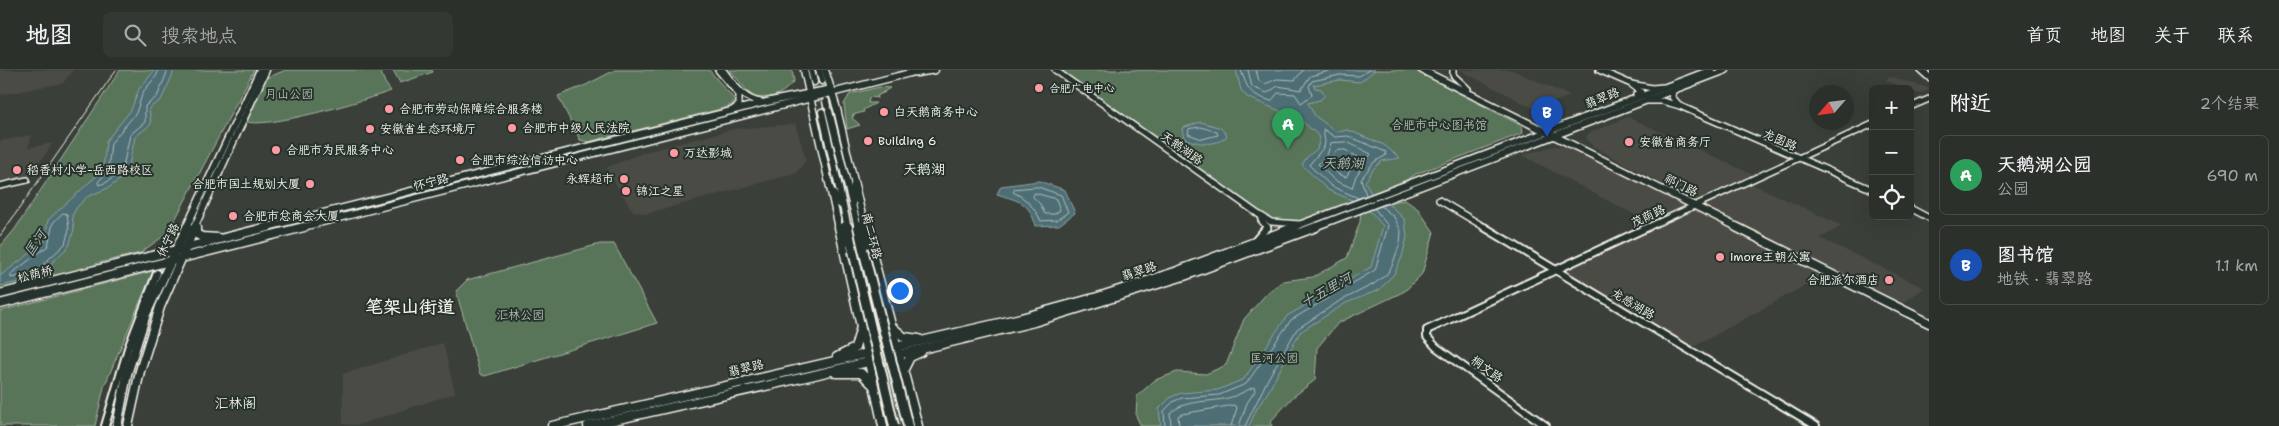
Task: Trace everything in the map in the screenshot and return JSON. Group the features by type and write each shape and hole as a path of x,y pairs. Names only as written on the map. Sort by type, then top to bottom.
{"highway":[{"path":"811,70 814,82"},
{"path":"819,70 825,81"},
{"name":"南二环路","path":"824,108 849,212 863,249 908,426"},
{"path":"844,243 854,185"},
{"path":"831,190 867,237"},
{"name":"南二环路","path":"849,212 853,251 894,426"}],"main road":[{"name":"休宁路","path":"117,426 126,374 146,314 260,70"},
{"name":"休宁路","path":"128,426 140,371 160,307 266,70"},
{"path":"802,70 809,96 824,108 854,185 918,426"},
{"path":"826,70 825,81 832,91 824,108 831,190 883,426"},
{"name":"怀宁路","path":"76,275 173,255 809,96 922,70"},
{"path":"907,72 935,70"},
{"name":"祁门路","path":"1422,70 1929,318"},
{"name":"祁门路","path":"1430,70 1553,133"},
{"name":"翡翠路","path":"588,426 826,372 896,346 1021,318 1101,296 1175,272 1304,224 1389,199 1636,98 1711,70"},
{"name":"翡翠路","path":"552,426 828,362 899,355 1034,322 1116,298 1184,276 1357,208 1381,195 1726,70"},
{"path":"1921,70 1929,77"},
{"name":"怀宁路","path":"185,252 226,238 730,111 771,101 809,96"},
{"name":"祁门路","path":"1697,204 1929,323"},
{"path":"197,223 196,234 202,237 226,238"},
{"name":"怀宁路","path":"62,288 173,255"},
{"name":"松荫桥","path":"0,294 76,275"},
{"name":"松荫桥","path":"0,304 62,288"},
{"path":"828,362 855,348 861,326"},
{"path":"891,326 904,337 924,340"},
{"path":"903,370 910,358 930,347"},
{"path":"826,372 861,373 874,386"}],"street":[{"path":"718,70 739,95 739,105 730,111"},
{"path":"723,70 751,100 757,102 771,101"},
{"name":"天鹅湖路","path":"1054,70 1258,214 1278,223 1304,224"},
{"name":"天鹅湖路","path":"1054,70 1267,224 1268,228 1259,237 1245,246"},
{"path":"1453,70 1453,75 1468,89"},
{"path":"1599,70 1632,84 1652,88 1666,87"},
{"path":"1632,84 1640,90 1636,94 1636,98"},
{"path":"1673,90 1672,97 1680,106"},
{"path":"1914,105 1929,99"},
{"name":"龙图路","path":"1643,101 1662,101 1680,106 1869,188"},
{"name":"茂荫路","path":"1432,326 1869,126"},
{"path":"0,187 26,182"},
{"name":"龙感湖路","path":"1439,200 1816,426"},
{"path":"1914,210 1929,218"},
{"path":"105,426 111,397 134,327 157,272"},
{"name":"桐文路","path":"1432,326 1427,330 1427,337 1436,347 1546,426"}],"shaded area":[{"path":"0,70 73,70 63,83 0,95"},
{"path":"1460,70 1512,70 1570,96 1535,109"},
{"path":"1890,77 1929,88 1929,90 1919,94 1914,92 1914,85 1897,85 1885,80"},
{"path":"1628,117 1758,177 1748,182 1842,226 1820,238 1924,288 1901,304 1699,204 1593,146 1587,140 1587,135 1592,132"},
{"path":"795,124 806,160 796,173 645,214 633,211 606,168 642,153 735,129"},
{"name":"稻香村小学-岳西路校区","path":"32,135 28,148 53,143 27,180 0,186 0,141"},
{"path":"1554,146 1575,148 1829,272 1688,350 1555,270 1652,224 1522,155"},
{"path":"443,343 455,393 358,425 343,424 343,374"}],"green space":[{"path":"120,70 254,70 168,233 140,253 98,263 80,272 0,292 0,247 15,229"},
{"name":"月山公园","path":"286,70 380,70 385,83 391,91 340,107 293,118 272,122 255,123 245,121 266,78"},
{"path":"393,70 432,70 433,72 400,83"},
{"path":"615,70 709,70 734,99 733,104 725,108 588,142 580,140 558,96 586,85"},
{"path":"730,70 792,70 794,81 781,93 753,98"},
{"path":"1055,70 1414,70 1522,126 1523,133 1416,174 1382,195 1396,201 1405,200 1418,209 1434,232 1422,274 1405,291 1338,323 1317,348 1315,380 1293,397 1270,422 1272,426 1141,426 1136,416 1137,396 1155,380 1177,372 1206,374 1226,365 1244,319 1268,292 1283,281 1313,277 1347,258 1360,222 1361,210 1354,205 1304,224 1271,222"},
{"path":"880,87 890,88 877,96 878,98 871,97 868,103 876,103 863,110 864,112 852,115 854,116 852,118 860,125 847,129 844,104 850,94"},
{"name":"汇林公园","path":"600,244 614,244 657,323 485,376 480,374 456,291 467,280"},
{"path":"153,271 104,387 95,426 0,426 0,311"}],"water":[{"path":"155,70 173,70 173,74 161,100 149,108 151,124 135,137 127,174 110,187 87,197 77,207 72,216 74,229 69,246 36,278 0,286 0,276 45,242 48,220 103,170 106,141 131,110 139,89"},
{"name":"天鹅湖","path":"1236,70 1375,70 1360,82 1340,80 1313,85 1315,88 1321,89 1325,95 1320,100 1308,103 1315,116 1337,132 1348,130 1384,145 1400,158 1382,161 1374,168 1365,182 1372,195 1392,207 1405,220 1407,237 1402,257 1394,274 1379,290 1346,303 1300,332 1268,392 1257,408 1249,426 1161,426 1159,409 1171,397 1181,393 1218,390 1244,379 1287,316 1371,267 1383,226 1372,213 1352,200 1328,190 1302,165 1307,157 1317,149 1320,137 1301,120 1247,97 1241,90"},
{"path":"1201,122 1221,128 1227,136 1218,142 1212,143 1194,142 1184,138 1182,128"},
{"path":"1039,181 1065,190 1075,213 1059,225 1036,226 1026,207 1018,201 997,194 1001,186"}],"tunnel":[{"path":"814,82 819,102"}],"railway":[{"path":"0,236 116,70"}],"place":[{"name":"合肥广电中心","path":"1039,88"},
{"name":"合肥市劳动保障综合服务楼","path":"389,109"},
{"name":"白天鹅商务中心","path":"884,112"},
{"name":"合肥市中级人民法院","path":"512,128"},
{"name":"安徽省生态环境厅","path":"370,129"},
{"name":"图书馆","path":"1547,137"},
{"name":"Building 6","path":"868,141"},
{"name":"安徽省商务厅","path":"1629,142"},
{"name":"天鹅湖公园","path":"1288,149"},
{"name":"合肥市为民服务中心","path":"276,150"},
{"name":"万达影城","path":"674,153"},
{"name":"合肥市综治信访中心","path":"460,160"},
{"name":"稻香村小学-岳西路校区","path":"17,170"},
{"name":"永辉超市","path":"624,179"},
{"name":"合肥市国土规划大厦","path":"310,184"},
{"name":"锦江之星","path":"626,191"},
{"name":"合肥市总商会大厦","path":"233,216"},
{"name":"imore王朝公寓","path":"1720,257"},
{"name":"合肥派尔酒店","path":"1889,280"}],"district":[{"name":"天鹅湖","path":"924,169"},
{"name":"笔架山街道","path":"410,307"},
{"name":"汇林阁","path":"235,403"}],"park label":[{"name":"合肥市中心图书馆","path":"1439,125"},
{"name":"匡河公园","path":"1274,358"}],"water label":[{"name":"匡河","path":"35,243"},
{"name":"十五里河","path":"1326,290"}]}
